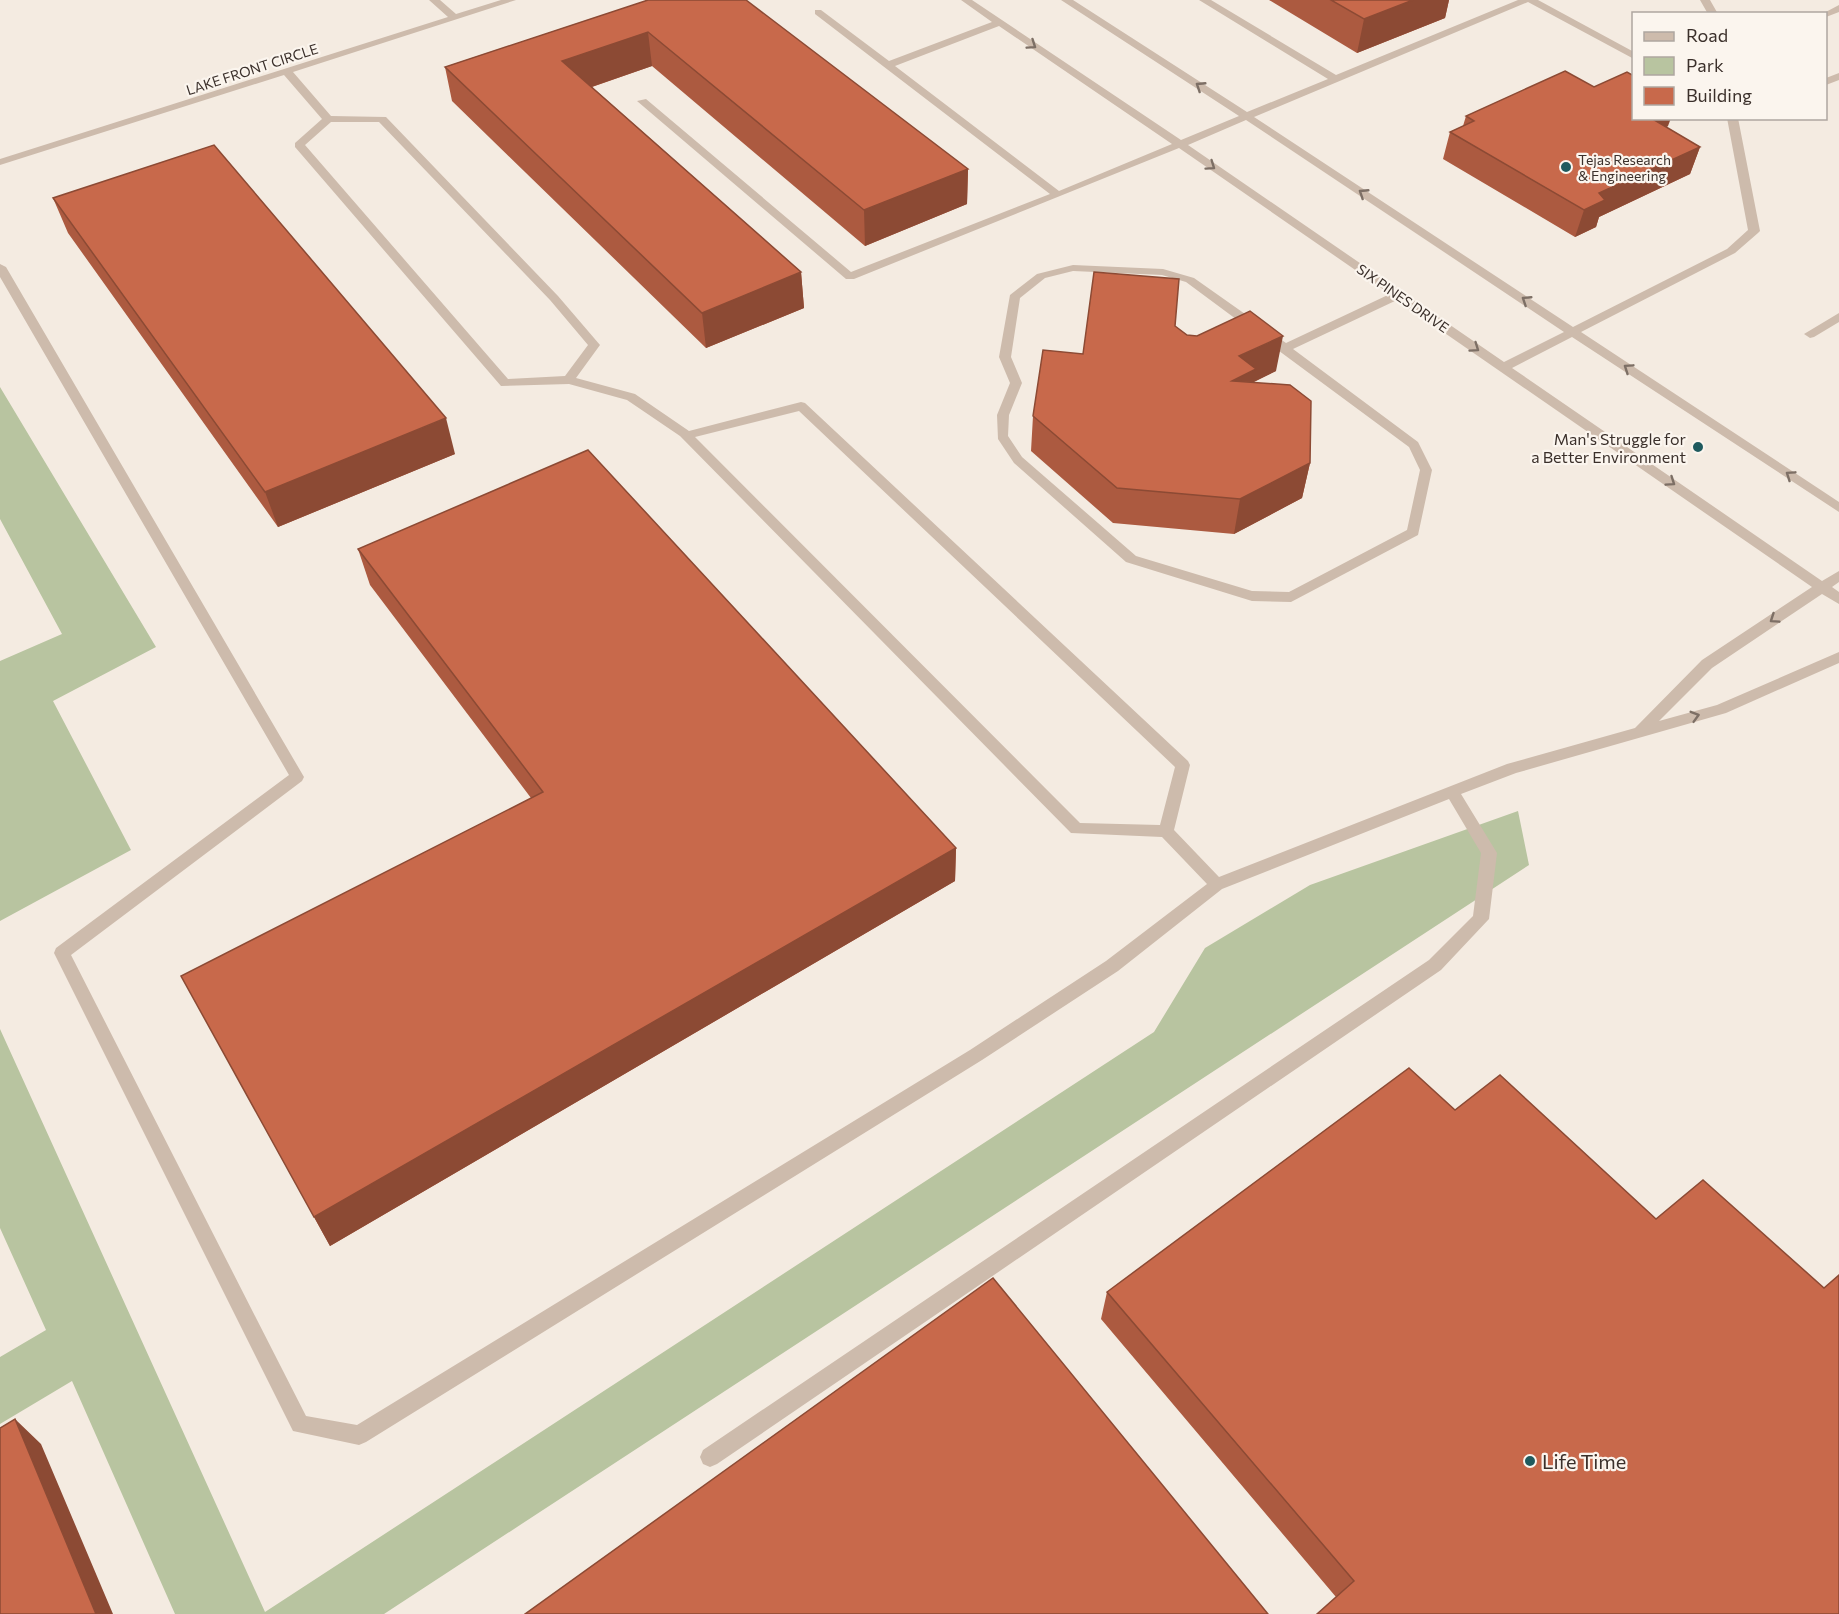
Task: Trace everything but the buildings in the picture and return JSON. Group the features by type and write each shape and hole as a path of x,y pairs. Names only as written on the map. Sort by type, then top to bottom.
{"street":[{"path":"434,0 455,18"},
{"name":"LAKE FRONT CIRCLE","path":"0,162 511,0"},
{"name":"SIX PINES DRIVE","path":"966,0 1180,144 1822,585 1839,599"},
{"path":"1066,0 1575,332 1839,508"},
{"path":"1204,0 1335,79"},
{"path":"1490,0 1505,8"},
{"path":"642,101 850,277 1058,195 1528,0 1632,55"},
{"path":"818,12 1058,195"},
{"path":"888,65 999,23"},
{"path":"287,72 328,119"},
{"path":"569,380 594,345 554,298 382,119 328,119 299,145 505,383 569,380 631,397 687,435 1076,829 1166,831 1217,885"},
{"path":"1504,367 1731,251 1754,231 1734,120"},
{"path":"0,267 297,777 62,953 300,1424 359,1435 976,1055 1112,966 1217,885 1512,768 1721,709 1839,657"},
{"path":"1073,268 1162,272 1181,277 1190,280 1285,348 1414,445 1426,470 1413,532 1291,597 1252,596 1131,559 1018,460 1002,436 1003,415 1016,383 1005,357 1014,297 1041,276 1073,268"},
{"path":"1285,348 1398,295"},
{"path":"1810,334 1839,317"},
{"path":"687,435 801,406 1183,765 1166,831"},
{"path":"1638,732 1707,664 1822,585 1839,576"},
{"path":"710,1457 1435,965 1481,919 1489,853 1452,792"},
{"path":"921,1314 933,1334"}],"green space":[{"path":"0,387 156,647 53,701 131,850 0,921 0,661 62,634 0,519"},
{"path":"1518,811 1529,865 384,1614 175,1614 72,1381 0,1424 0,1357 46,1330 0,1228 0,1029 265,1612 1154,1032 1205,948 1310,885"}],"place":[{"name":"Tejas Research & Engineering","path":"1566,167"},
{"name":"Man's Struggle for a Better Environment","path":"1698,447"},
{"name":"Life Time","path":"1530,1461"}]}
